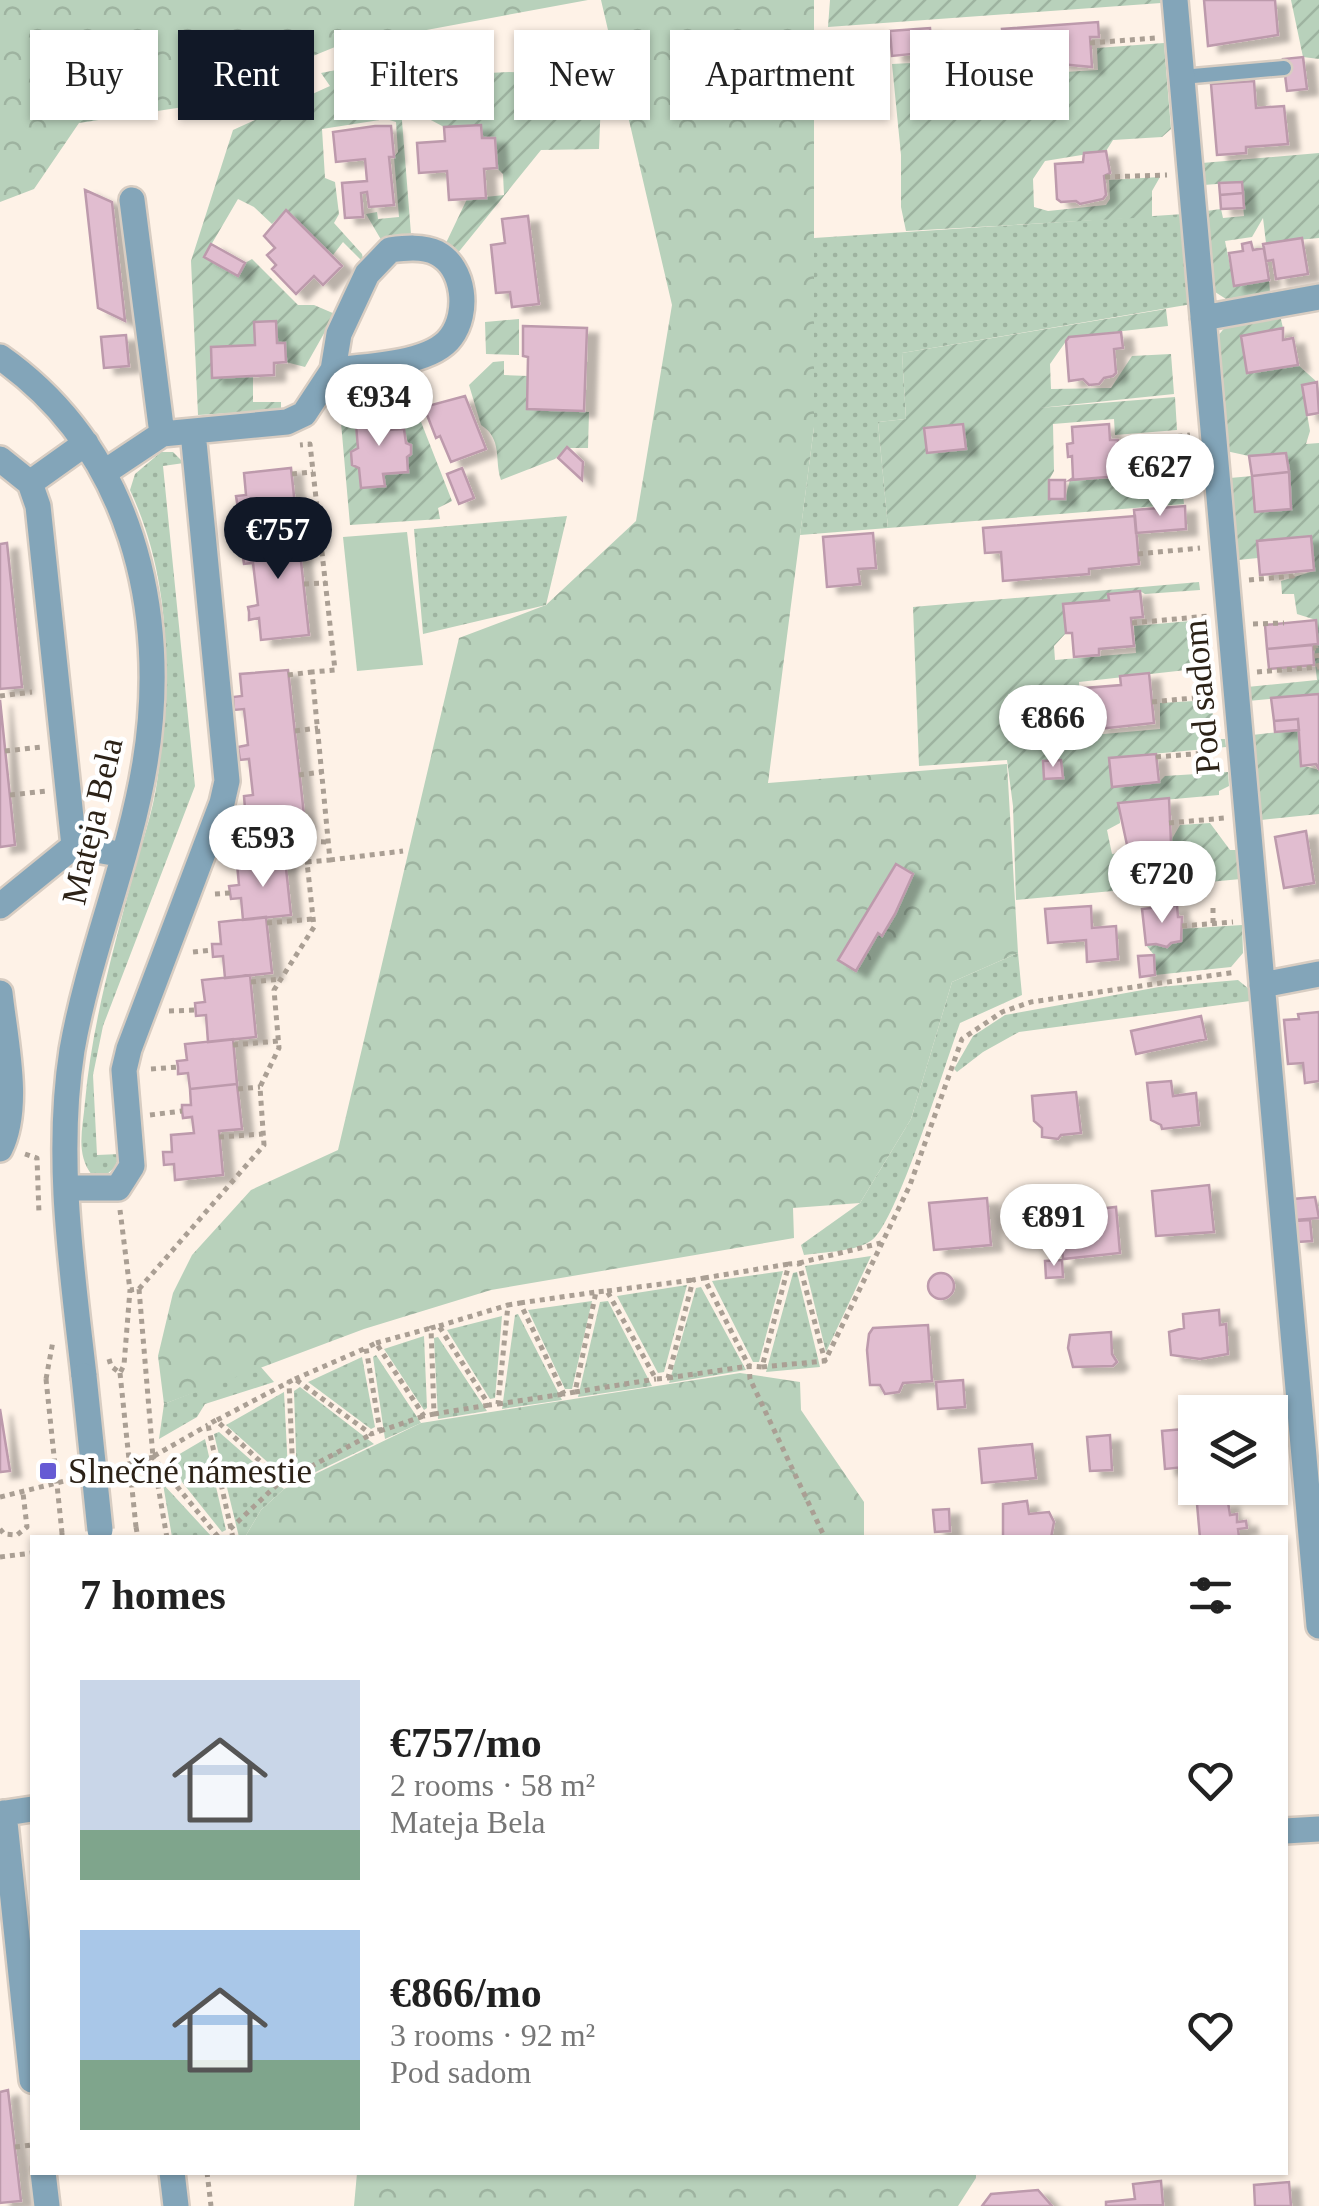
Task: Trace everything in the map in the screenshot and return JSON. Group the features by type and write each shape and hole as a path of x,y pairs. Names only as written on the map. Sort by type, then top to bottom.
{"street":[{"name":"Pod sadom","path":"1175,0 1319,1626"},
{"path":"132,200 162,434"},
{"path":"105,472 162,434 287,422 304,414 333,370 340,334 367,274 390,250 412,248 439,254 457,277 464,301 451,337 429,353 403,361 333,370"},
{"path":"1203,318 1319,297"},
{"name":"Mateja Bela","path":"0,357 40,390 86,443 105,472 130,529 150,613 151,702 146,762 73,1048 66,1135 66,1188 101,1534"},
{"path":"66,1188 118,1188 132,1166 124,1070 129,1049 209,840 227,780 193,432"},
{"path":"0,459 30,483 86,443"},
{"name":"Mateja Bela","path":"0,906 74,846 38,506 30,483"},
{"path":"74,846 124,855"},
{"path":"1261,977 1319,974"},
{"path":"0,994 11,1105 8,1130 0,1149"},
{"path":"30,1809 2,1813 30,2062"},
{"path":"1288,1832 1319,1828"},
{"path":"43,2175 46,2206"},
{"path":"172,2175 176,2206"}],"lane":[{"path":"1182,77 1284,68"}],"path":[{"path":"1090,42 1178,37"},
{"path":"1105,177 1190,174"},
{"path":"1118,444 1213,432"},
{"path":"288,675 336,670 310,444 291,446"},
{"path":"292,474 313,472"},
{"path":"298,529 319,528"},
{"path":"1138,554 1191,549"},
{"path":"1226,582 1293,576 1296,572"},
{"path":"304,584 326,583"},
{"path":"1132,624 1202,617"},
{"path":"1241,625 1284,623"},
{"path":"1246,673 1318,667 1313,648"},
{"path":"312,672 330,860"},
{"path":"0,696 15,694"},
{"path":"1152,702 1211,696"},
{"path":"294,731 318,728"},
{"path":"5,751 18,749"},
{"path":"1156,757 1226,751"},
{"path":"299,774 322,772"},
{"path":"10,795 22,794"},
{"path":"1169,823 1221,818"},
{"path":"209,840 328,842"},
{"path":"285,864 403,851"},
{"path":"167,1535 153,1457 138,1290 264,1145 260,1086 279,1048 274,990 314,927 307,862"},
{"path":"1213,908 1213,924"},
{"path":"267,924 313,919"},
{"path":"1182,926 1256,919"},
{"path":"825,1361 910,1185 955,1053 977,1026 1031,1002 1261,977"},
{"path":"251,982 281,979"},
{"path":"234,1046 278,1041"},
{"path":"238,1089 260,1086"},
{"path":"220,1137 263,1134"},
{"path":"118,1188 130,1290 124,1365 120,1372 137,1535"},
{"path":"102,1471 153,1457 292,1380 366,1348 508,1305 693,1280 881,1243"},
{"path":"799,1262 825,1361"},
{"path":"762,1366 789,1264"},
{"path":"704,1278 749,1366 750,1379 824,1535"},
{"path":"668,1378 693,1280"},
{"path":"130,1290 138,1290"},
{"path":"607,1291 656,1379"},
{"path":"575,1392 596,1292"},
{"path":"520,1303 564,1394"},
{"path":"498,1404 508,1305"},
{"path":"439,1326 490,1406"},
{"path":"431,1328 434,1414"},
{"path":"55,1330 46,1379 62,1535"},
{"path":"376,1344 424,1416"},
{"path":"366,1348 380,1431"},
{"path":"230,1529 280,1481 371,1434 424,1416 749,1366 825,1361"},
{"path":"292,1380 371,1434"},
{"path":"292,1380 293,1476"},
{"path":"216,1420 280,1481"},
{"path":"208,1425 231,1535"},
{"path":"153,1457 217,1535"},
{"path":"0,1498 85,1476"},
{"path":"0,1529 4,1534 17,1535 27,1527 22,1493"},
{"path":"0,1557 30,1553"},
{"path":"15,2147 30,2145"},
{"path":"207,2175 211,2206"}],"green space":[{"path":"0,0 588,0 427,30 334,30 334,47 314,56 314,30 178,30 178,108 158,111 158,30 30,30 30,120 99,120 79,123 34,189 0,202"},
{"path":"601,0 814,0 814,30 670,30 670,120 814,120 814,427 768,783 1007,764 1018,953 952,982 911,1119 860,1203 793,1208 794,1238 491,1290 364,1329 164,1404 158,1356 173,1293 192,1255 251,1190 338,1150 459,638 546,605 636,521 672,305 629,120 650,120 650,30 608,30"},
{"path":"830,0 1160,0 1161,3 828,27"},
{"path":"1291,0 1319,0 1319,59 1303,57"},
{"path":"1164,43 1171,129 1162,137 1113,140 1106,151 1045,161 1033,179 1034,207 1048,211 1106,205 1110,199 1109,180 1160,177 1152,191 1152,217 906,231 892,64 910,63 910,120 1069,120 1069,72 1098,70 1097,48"},
{"path":"334,70 334,120 380,120 322,129 325,178 335,182 339,214 334,223 362,254 364,263 343,242 333,255 286,210 272,224 254,207 238,199 204,257 238,276 252,259 298,305 314,305 335,314 305,367 286,362 285,344 277,343 275,321 254,322 255,345 211,347 212,378 253,376 253,402 281,402 281,410 198,415 191,261 233,130 255,120 314,120 314,93 330,86 321,73"},
{"path":"514,72 514,120 600,120 599,149 541,150 457,254 446,243 467,199 504,195 503,174 497,168 495,138 482,138 481,125 444,127 431,120 494,120 494,73"},
{"path":"389,120 402,120 411,234 399,234 383,243 366,214 377,212 378,219 399,217 394,157 398,152 396,122"},
{"path":"1319,153 1319,238 1266,243 1263,218 1252,237 1225,241 1234,285 1269,280 1270,292 1226,299 1212,290 1206,211 1221,209 1223,218 1244,216 1241,182 1204,185 1202,163"},
{"path":"1184,214 1192,304 902,353 906,419 878,422 888,528 800,535 814,427 814,238"},
{"path":"1166,309 1168,326 1069,337 1050,364 1051,389 1111,388 1132,356 1171,354 1174,394 1039,408 1175,397 1177,430 1115,435 1114,419 1053,424 1054,471 1049,480 1049,499 1065,499 1070,480 1181,475 1184,504 888,528 878,422 906,419 902,353"},
{"path":"1280,315 1283,328 1241,336 1247,373 1298,365 1317,382 1302,385 1310,431 1306,444 1319,443 1319,694 1248,701 1247,687 1317,680 1313,645 1318,643 1316,620 1297,614 1294,594 1282,594 1281,581 1314,571 1311,537 1257,541 1258,558 1238,560 1230,478 1252,476 1255,512 1290,509 1289,472 1226,451 1216,338 1227,325"},
{"path":"519,319 519,355 486,354 485,322"},
{"path":"504,361 504,375 528,376 527,408 589,412 588,448 567,448 555,459 501,480 495,443 481,425 469,385 493,362"},
{"path":"405,381 452,501 438,508 440,519 350,525 339,400 350,388 358,448 351,452 352,465 359,468 361,488 384,486 383,474 408,472 407,457 411,454 404,429 389,430 381,384"},
{"path":"161,452 173,452 184,463 163,466 195,786 103,1026 93,1075 97,1155 120,1154 115,1167 105,1176 92,1175 83,1158 81,1140 88,1073 98,1014 153,804 162,745 166,670 161,597 144,525 130,490 135,474"},
{"path":"567,516 546,605 423,634 414,529"},
{"path":"407,532 423,665 357,671 343,537"},
{"path":"1199,582 1200,590 1109,594 1109,600 1064,604 1066,633 1054,646 1055,660 1136,653 1134,626 1202,620 1204,668 1079,682 1081,736 1160,729 1160,703 1212,700 1214,739 1225,739 1226,747 1110,758 1112,786 1159,782 1165,776 1228,772 1229,786 1219,795 1119,804 1120,823 1107,830 1112,854 1168,846 1180,825 1210,823 1230,850 1239,850 1241,879 1016,900 1013,806 1007,760 919,766 913,607"},
{"path":"1299,730 1301,765 1319,770 1319,814 1261,820 1252,735"},
{"path":"1242,925 1243,953 1231,967 1155,975 1154,955 1146,945 1167,947 1180,929"},
{"path":"1018,953 1022,995 960,1023 907,1173 882,1227 872,1240 857,1247 804,1255 801,1245 860,1203 911,1119 952,982"},
{"path":"1238,980 1249,989 1250,1001 1019,1032 957,1072 954,1069 973,1036 1005,1015 1159,987"},
{"path":"871,1256 826,1352 805,1266"},
{"path":"783,1271 759,1362 753,1362 712,1281"},
{"path":"797,1272 820,1367 766,1372 793,1273"},
{"path":"687,1285 664,1372 658,1373 617,1296"},
{"path":"701,1287 746,1370 669,1383 696,1288"},
{"path":"592,1301 572,1389 565,1389 528,1310"},
{"path":"608,1301 652,1386 578,1397 600,1302"},
{"path":"518,1314 562,1400 502,1409"},
{"path":"502,1316 495,1398 490,1399 447,1330"},
{"path":"424,1336 427,1408 424,1410 384,1349"},
{"path":"438,1337 487,1411 438,1419 434,1338"},
{"path":"376,1355 421,1423 385,1439 373,1357"},
{"path":"362,1357 375,1427 371,1429 308,1382"},
{"path":"260,1366 274,1382 205,1404 197,1417 159,1439 164,1404"},
{"path":"740,1373 800,1382 801,1410 864,1502 864,1535 246,1535 261,1510 284,1489 421,1423"},
{"path":"300,1387 374,1444 297,1481 294,1391"},
{"path":"284,1392 288,1471 282,1475 226,1425"},
{"path":"219,1432 284,1489 261,1510 246,1535 239,1535 214,1434"},
{"path":"205,1439 226,1530 222,1532 166,1462"},
{"path":"163,1484 210,1535 172,1535"},
{"path":"357,2175 976,2175 958,2206 354,2206"}],"building":[{"path":"1204,0 1275,0 1278,35 1208,46"},
{"path":"1098,22 1099,37 1090,37 1092,67 1069,65 1069,30 1002,29"},
{"path":"930,28 930,30 910,30 910,54 892,56 890,31"},
{"path":"1303,57 1307,89 1287,91 1283,59"},
{"path":"1254,81 1256,108 1284,106 1288,144 1246,147 1246,153 1217,155 1211,84"},
{"path":"481,125 482,138 495,138 497,168 484,169 486,198 449,200 447,171 419,173 417,143 445,141 444,127"},
{"path":"391,126 394,157 389,157 394,205 369,207 367,192 361,193 363,217 345,218 342,183 367,181 365,159 336,162 333,132"},
{"path":"1106,151 1110,173 1104,176 1103,199 1080,204 1057,199 1055,164 1083,162 1084,153"},
{"path":"1242,182 1243,193 1220,195 1219,183"},
{"path":"85,190 112,202 125,321 98,308"},
{"path":"1243,193 1244,208 1221,209 1220,195"},
{"path":"286,210 342,266 323,285 314,276 296,294 272,269 276,265 267,255 275,248 264,236"},
{"path":"528,216 539,304 512,307 510,292 496,293 491,245 505,243 502,219"},
{"path":"1302,238 1308,274 1276,279 1273,260 1266,261 1263,244"},
{"path":"1251,242 1253,250 1264,248 1269,280 1234,286 1229,253 1243,251 1242,244"},
{"path":"211,244 245,263 238,276 204,257"},
{"path":"276,321 277,343 285,343 286,362 274,363 274,375 212,378 211,347 255,345 254,322"},
{"path":"523,326 587,328 584,411 527,409 528,357 523,356"},
{"path":"1283,328 1283,340 1293,338 1298,365 1247,373 1241,336"},
{"path":"1121,332 1123,348 1114,349 1113,376 1099,384 1089,385 1083,379 1069,381 1069,337"},
{"path":"126,335 129,366 104,368 101,337"},
{"path":"1317,382 1319,413 1307,415 1302,385"},
{"path":"465,396 486,449 451,462 424,407"},
{"path":"388,410 389,430 404,429 406,443 411,445 408,472 383,474 385,486 361,488 359,468 352,465 351,452 358,448 355,413"},
{"path":"963,424 966,449 927,453 924,428"},
{"path":"1109,424 1110,440 1118,440 1119,451 1130,450 1132,475 1070,480 1072,456 1068,457 1067,444 1073,443 1072,427"},
{"path":"567,447 583,462 582,480 558,458"},
{"path":"1286,453 1289,472 1252,476 1249,456"},
{"path":"291,468 297,524 250,529 247,508 238,509 236,496 246,495 244,473"},
{"path":"462,468 474,498 459,504 447,474"},
{"path":"1289,472 1291,509 1255,512 1252,476"},
{"path":"1049,480 1065,480 1065,499 1049,499"},
{"path":"1185,506 1186,529 1136,533 1134,510"},
{"path":"1135,516 1139,564 1089,569 1089,574 1003,581 1001,552 985,553 983,528"},
{"path":"297,524 309,635 261,640 259,618 249,620 248,607 258,605 253,563 244,564 242,551 252,550 250,529"},
{"path":"873,533 876,568 858,569 860,584 827,587 823,537"},
{"path":"1311,536 1314,570 1260,575 1257,541"},
{"path":"7,543 22,687 0,689 0,544"},
{"path":"1140,591 1143,617 1131,618 1134,646 1099,649 1099,655 1074,657 1063,604 1109,600 1108,594"},
{"path":"1316,620 1318,644 1267,649 1265,625"},
{"path":"1313,645 1314,665 1269,669 1267,649"},
{"path":"288,670 305,824 257,830 255,808 245,809 244,796 253,795 249,759 240,760 238,747 248,745 244,709 234,710 233,697 242,696 240,674"},
{"path":"1149,673 1154,723 1098,729 1097,713 1087,713 1085,688 1121,685 1120,676"},
{"path":"1319,694 1319,769 1316,764 1301,766 1298,719 1274,721 1271,698"},
{"path":"0,700 15,845 0,847"},
{"path":"1298,719 1299,730 1275,732 1274,721"},
{"path":"1156,754 1159,782 1112,787 1109,758"},
{"path":"1061,760 1063,778 1044,779 1043,761"},
{"path":"1169,798 1171,843 1149,850 1145,843 1127,845 1118,803"},
{"path":"1306,831 1314,883 1284,888 1275,837"},
{"path":"285,859 291,915 243,920 241,898 231,899 229,886 239,885 237,864"},
{"path":"896,864 913,874 895,914 882,936 878,933 856,971 838,960"},
{"path":"1177,905 1178,917 1182,917 1181,941 1167,947 1146,945 1142,909"},
{"path":"1091,906 1092,928 1116,926 1118,959 1087,962 1086,940 1048,943 1045,909"},
{"path":"266,917 272,973 225,978 223,956 213,957 212,944 221,944 219,922"},
{"path":"1154,955 1155,975 1140,977 1138,956"},
{"path":"250,975 256,1037 208,1042 206,1015 196,1016 195,1003 205,1002 202,980"},
{"path":"1319,1012 1319,1081 1305,1083 1303,1063 1288,1064 1284,1020"},
{"path":"1201,1016 1206,1039 1136,1054 1131,1031"},
{"path":"233,1039 237,1084 190,1089 188,1073 178,1074 177,1061 187,1060 185,1044"},
{"path":"1171,1081 1173,1096 1196,1093 1199,1125 1162,1129 1151,1120 1147,1083"},
{"path":"237,1084 242,1129 219,1131 223,1175 175,1180 174,1164 164,1165 163,1152 172,1152 171,1135 194,1133 192,1117 183,1118 182,1111 182,1105 191,1105 190,1089"},
{"path":"1076,1092 1081,1133 1061,1135 1058,1139 1042,1137 1042,1128 1034,1121 1032,1096"},
{"path":"1209,1185 1214,1232 1156,1236 1152,1191"},
{"path":"1315,1197 1319,1218 1295,1220 1293,1199"},
{"path":"987,1198 991,1245 934,1250 929,1203"},
{"path":"1116,1207 1120,1253 1063,1259 1059,1213"},
{"path":"1310,1220 1312,1241 1297,1242 1295,1221"},
{"path":"1062,1260 1063,1277 1046,1278 1045,1261"},
{"path":"941,1273 950,1277 954,1286 950,1295 941,1299 932,1295 928,1286 932,1277"},
{"path":"1219,1310 1220,1325 1226,1324 1228,1354 1200,1359 1171,1355 1169,1332 1184,1328 1183,1314"},
{"path":"928,1325 932,1381 903,1383 899,1392 885,1394 880,1385 870,1385 867,1350 873,1328"},
{"path":"1111,1332 1112,1354 1117,1362 1113,1366 1073,1367 1068,1348 1070,1335"},
{"path":"963,1380 965,1407 938,1409 936,1382"},
{"path":"0,1409 10,1471 0,1472"},
{"path":"1178,1430 1178,1468 1165,1469 1162,1431"},
{"path":"1110,1435 1112,1470 1090,1471 1087,1437"},
{"path":"1032,1444 1036,1478 982,1483 979,1449"},
{"path":"1027,1501 1029,1514 1049,1512 1054,1522 1052,1535 1003,1535 1003,1504"},
{"path":"1197,1505 1228,1505 1230,1515 1237,1514 1237,1522 1246,1521 1247,1528 1238,1529 1239,1535 1200,1535"},
{"path":"949,1509 950,1531 935,1532 933,1510"},
{"path":"8,2090 21,2201 0,2203 0,2092"},
{"path":"1161,2181 1163,2205 1106,2206 1106,2202 1135,2199 1133,2184"},
{"path":"1289,2182 1291,2206 1255,2206 1254,2185"},
{"path":"1038,2190 1052,2206 982,2206 991,2194"}],"place":[{"name":"Slnečné námestie","path":"48,1471"}]}
